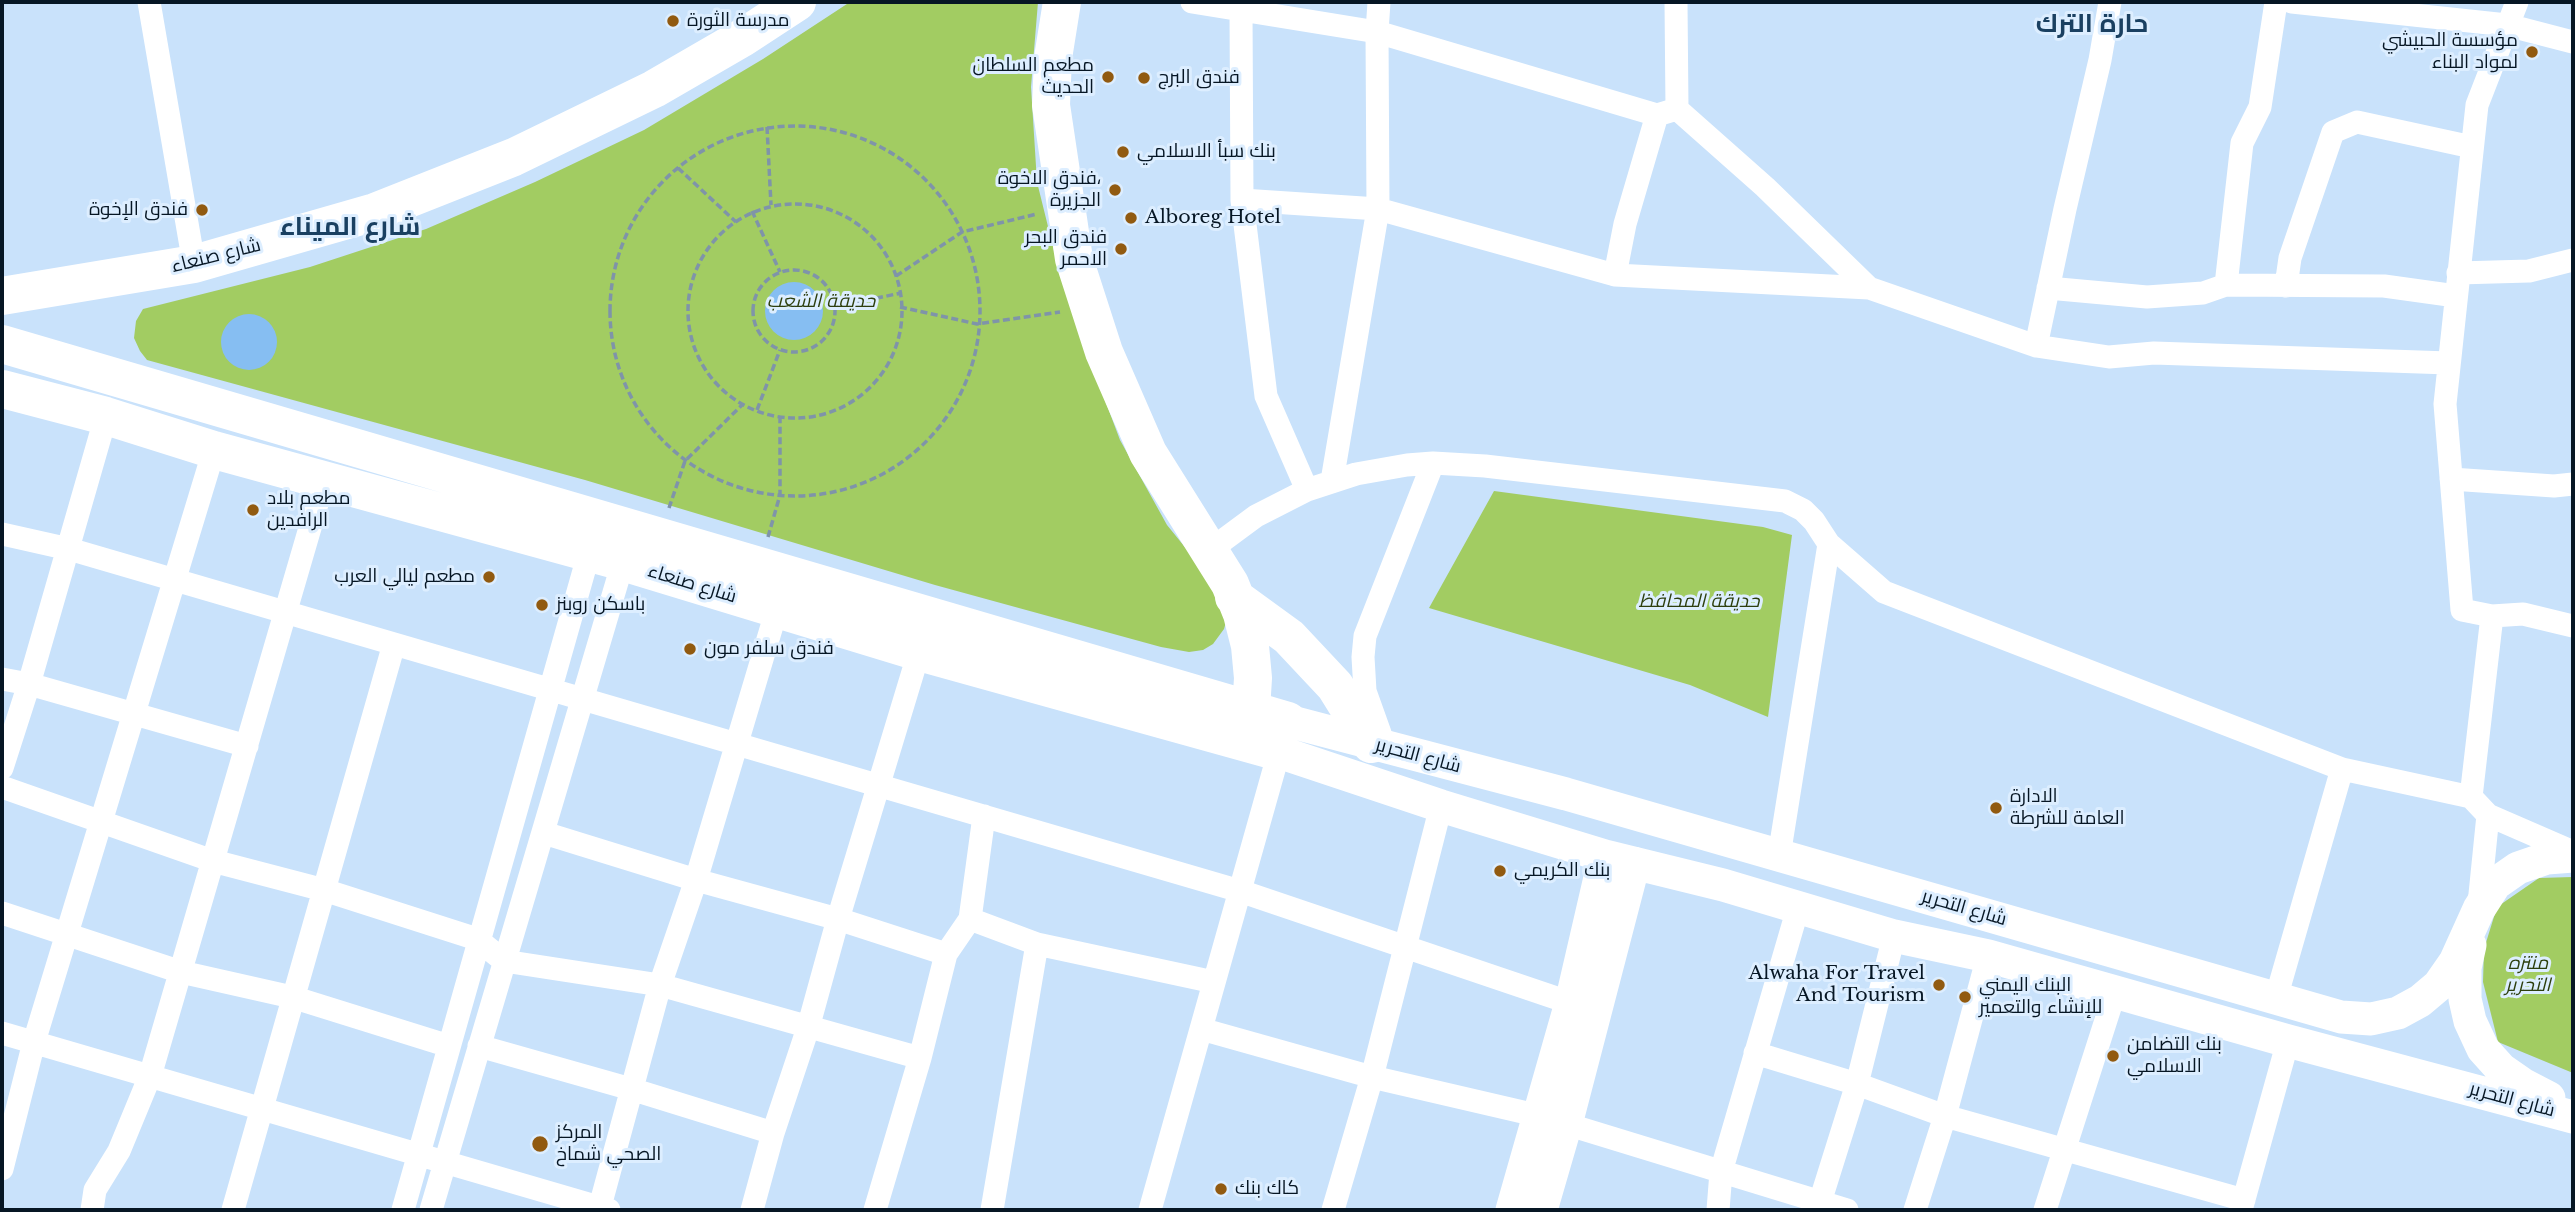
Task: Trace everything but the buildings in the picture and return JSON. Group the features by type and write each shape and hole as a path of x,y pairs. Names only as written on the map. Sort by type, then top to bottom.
{"highway":[{"name":"شارع صنعاء","path":"2,296 194,264 375,212 514,157 654,89 742,38 797,2"},
{"path":"1062,2 1053,58 1051,104 1074,259 1104,352 1148,453 1230,584 1242,614 1250,646 1253,678 1251,710"},
{"name":"شارع صنعاء","path":"2,344 1251,710 1284,736"},
{"name":"شارع صنعاء","path":"2,389 606,558 919,652 1284,736"},
{"path":"1234,597 1289,637 1335,687 1380,746"}],"main road":[{"name":"شارع التحرير","path":"1284,736 1380,746 1566,794 2341,1017 2371,1019 2398,1013 2420,1001 2439,985 2455,962 2479,909 2495,884 2518,868 2547,858 2573,854"},
{"name":"شارع التحرير","path":"1284,736 1441,806 1620,859 1894,936 1988,956 2288,1041 2573,1116"},
{"path":"1723,886 1735,877 1740,867 1741,858 1735,842"},
{"path":"1786,857 1778,893 1790,906"},
{"path":"1544,1206 1553,1120 1571,1003 1620,859"},
{"path":"1512,1210 1553,1120 1620,859"},
{"path":"2479,909 2465,968 2465,999 2470,1021 2483,1049 2501,1069 2524,1085 2573,1110"}],"street":[{"path":"149,2 194,264"},
{"path":"1192,2 1242,7 1377,32 1667,112 1765,187 1870,288"},
{"path":"1332,481 1378,209 1379,2"},
{"path":"1615,275 1625,224 1667,112 1676,2"},
{"path":"2036,346 2100,60 2110,2"},
{"path":"2226,285 2242,143 2260,107 2276,2"},
{"path":"2292,2 2420,9 2507,25 2573,43"},
{"path":"2518,2 2477,105 2445,404 2462,610 2492,616 2523,614 2573,626"},
{"path":"1242,7 1242,200 1266,396 1307,490"},
{"path":"2286,286 2290,258 2333,132 2357,122 2472,147"},
{"path":"1242,200 1378,209 1615,275 1870,288 2036,346 2109,357 2154,353 2449,363"},
{"path":"2048,288 2147,297 2203,293 2226,285 2457,284 2573,260"},
{"path":"2,768 69,550 106,416"},
{"path":"2,1168 34,1042 214,450"},
{"path":"1210,550 1256,516 1307,490 1382,468 1433,463 1485,466 1785,501 1802,510 1814,521 1829,544 1884,592 2342,769 2471,797 2488,815 2573,854"},
{"path":"1380,746 1378,730 1365,691 1365,636 1433,463"},
{"path":"2451,479 2554,486 2573,484"},
{"path":"92,1210 95,1190 119,1151 150,1076 324,480"},
{"path":"2,534 69,550 285,612 1240,891 1571,1003"},
{"path":"1786,857 1829,544"},
{"path":"403,1210 549,690 606,558"},
{"path":"431,1210 582,699 606,558"},
{"path":"2,1032 603,1209 631,1089 660,985 696,880 777,609"},
{"path":"2471,797 2492,616"},
{"path":"233,1210 394,644"},
{"path":"752,1210 919,652"},
{"path":"2,679 29,684 247,746"},
{"path":"1150,1210 1284,736"},
{"path":"2276,998 2342,769"},
{"path":"2,787 213,861 324,890 478,942 504,961 660,985 920,1058"},
{"path":"1333,1210 1372,1077 1441,806"},
{"path":"2479,909 2488,815"},
{"path":"876,1210 920,1058 946,954 970,919 984,817"},
{"path":"544,832 696,880 838,919 946,954"},
{"path":"1718,1210 1721,1172 1755,1053 1790,906"},
{"path":"2,913 181,972 293,999 449,1046"},
{"path":"970,919 1037,944 1214,982"},
{"path":"1820,1202 1857,1084 1894,936"},
{"path":"992,1210 1037,944"},
{"path":"1915,1210 1945,1116 1988,956"},
{"path":"2045,1210 2115,992"},
{"path":"1201,1030 1372,1077 1553,1120 1847,1210"},
{"path":"1755,1053 1857,1084 1945,1116 2065,1149 2242,1205 2288,1041"},
{"path":"479,1046 773,1133"}],"path":[{"path":"776,124 847,130 913,164 957,216 981,289 975,362 938,430 888,473 827,495 759,495 690,467 636,410 610,338 617,252 660,181 678,168 719,140 776,124"},
{"path":"767,127 771,206"},
{"path":"678,168 736,222"},
{"path":"783,203 825,206 864,227 888,255 901,293 899,340 877,380 849,404 814,417 780,417 735,401 703,368 688,327 693,276 718,235 752,211 783,203"},
{"path":"895,276 962,232 1066,206"},
{"path":"752,211 780,272"},
{"path":"806,271 821,280 829,289 835,307 834,321 825,338 803,352 788,352 772,346 758,332 753,318 755,296 766,281 780,272 806,271"},
{"path":"835,307 901,293"},
{"path":"900,307 977,324 1090,307"},
{"path":"757,410 780,349"},
{"path":"659,537 685,461 743,404"},
{"path":"760,566 780,495 780,417"}],"green space":[{"name":"حديقة الشعب","path":"850,2 1038,2 1031,87 1037,182 1059,271 1120,440 1167,525 1218,588 1229,612 1224,629 1213,644 1203,650 1189,652 1161,647 935,585 585,480 147,360 140,351 134,338 136,321 143,309 310,267 426,229 535,182 644,130 763,59"},
{"name":"حديقة المحافظ","path":"1494,491 1763,527 1792,535 1768,717 1690,685 1429,608"},
{"name":"منتزه التحرير","path":"2573,877 2573,1073 2498,1042 2483,982 2484,949 2497,907 2539,878"}],"water":[{"path":"788,282 800,282 815,290 823,305 823,317 815,332 800,340 788,340 773,332 765,317 765,305 773,290"},
{"path":"249,314 260,316 269,322 275,331 275,353 269,362 260,368 249,370 238,368 229,362 223,353 221,342 223,331 229,322 238,316"}],"place":[{"name":"مدرسة الثورة","path":"673,21"},
{"name":"مؤسسة الحبيشي لمواد البناء","path":"2532,52"},
{"name":"مطعم السلطان الحديث","path":"1108,77"},
{"name":"فندق البرج","path":"1144,78"},
{"name":"بنك سبأ الاسلامي","path":"1123,152"},
{"name":"فندق الاخوة، الجزيرة","path":"1115,190"},
{"name":"فندق الإخوة","path":"202,210"},
{"name":"Alboreg Hotel","path":"1131,218"},
{"name":"فندق البحر الاحمر","path":"1121,249"},
{"name":"مطعم بلاد الرافدين","path":"253,510"},
{"name":"مطعم ليالي العرب","path":"489,577"},
{"name":"باسكن روبنز","path":"542,605"},
{"name":"فندق سلفر مون","path":"690,649"},
{"name":"الادارة العامة للشرطة","path":"1996,808"},
{"name":"بنك الكريمي","path":"1500,871"},
{"name":"Alwaha For Travel And Tourism","path":"1939,985"},
{"name":"البنك اليمني للإنشاء والتعمير","path":"1965,997"},
{"name":"بنك التضامن الاسلامي","path":"2113,1056"},
{"name":"المركز الصحي شماخ","path":"540,1144"},
{"name":"كاك بنك","path":"1221,1189"}],"district":[{"name":"حارة الترك","path":"2092,25"},
{"name":"شارع الميناء","path":"350,228"}]}
